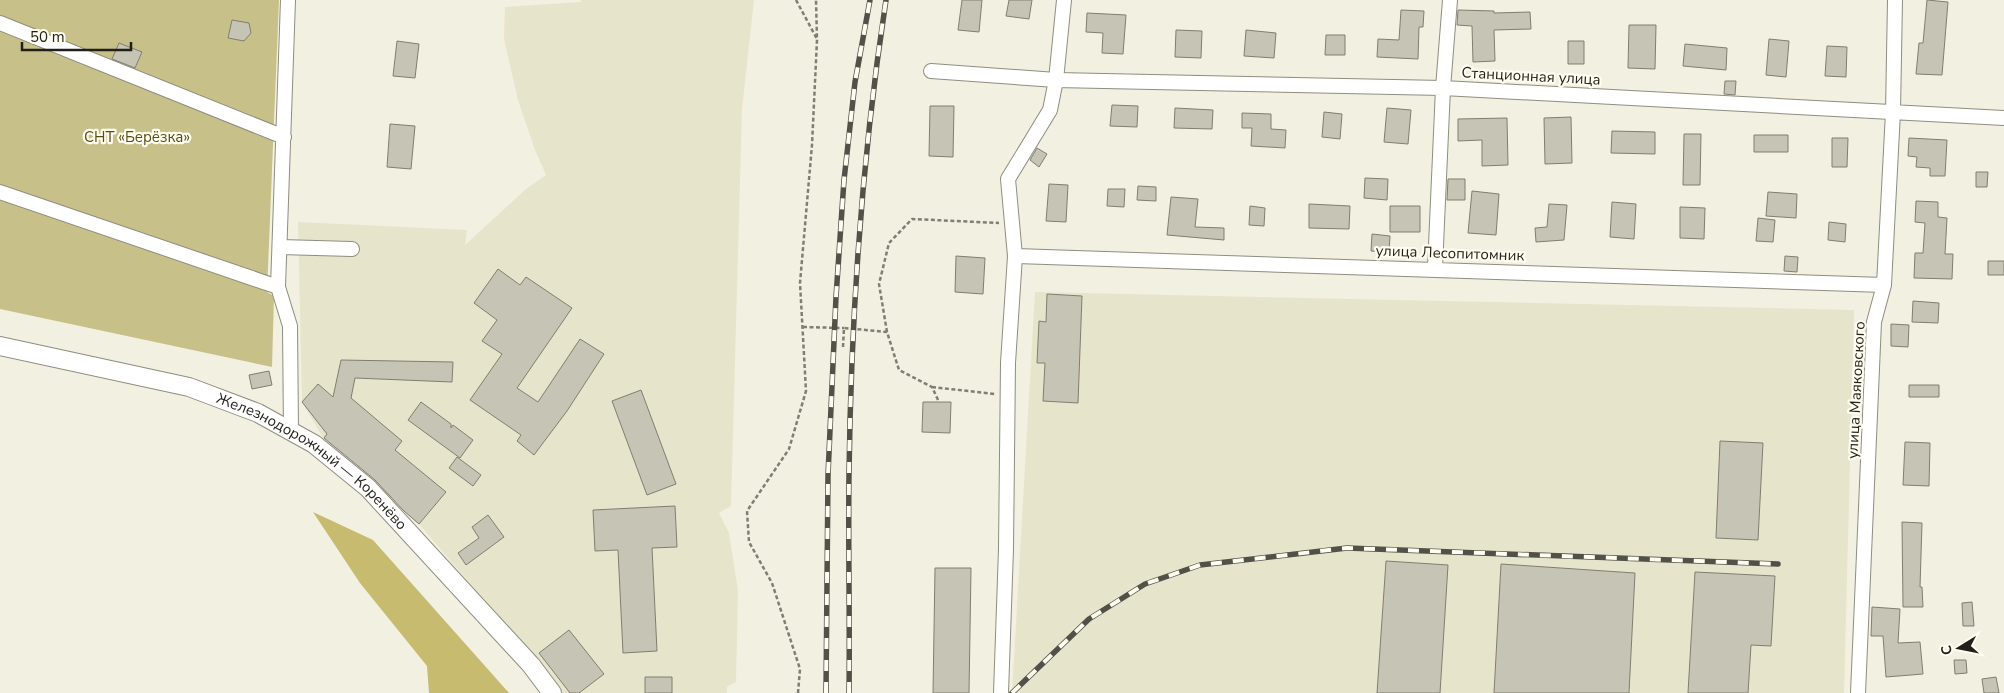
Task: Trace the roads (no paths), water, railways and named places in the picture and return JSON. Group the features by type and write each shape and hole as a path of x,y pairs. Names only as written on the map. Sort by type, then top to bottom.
{"main road":[{"name":"Железнодорожный — Коренёво","path":"0,346 189,387 258,413 314,444 368,488 531,664 552,693"}],"street":[{"path":"288,0 278,287 290,326 291,431"},
{"path":"1001,693 1006,549 1008,395 1015,256 1008,179 1050,110 1056,80 1064,0"},
{"path":"1435,268 1443,88 1450,0"},
{"name":"улица Маяковского","path":"1858,693 1874,322 1884,285 1893,112 1895,0"},
{"path":"0,23 284,137"},
{"name":"Станционная улица","path":"931,71 1056,80 1443,88 2004,118"},
{"path":"0,192 278,287"},
{"path":"280,247 352,249"},
{"name":"улица Лесопитомник","path":"1015,256 1435,268 1884,285"}],"railway":[{"path":"826,693 828,475 836,297 844,180 855,82 870,0"},
{"path":"849,693 849,474 855,296 870,118 886,0"},
{"path":"1012,693 1089,619 1145,584 1200,565 1347,548 1778,564"}],"park label":[{"name":"СНТ «Берёзка»","path":"137,137"}]}
